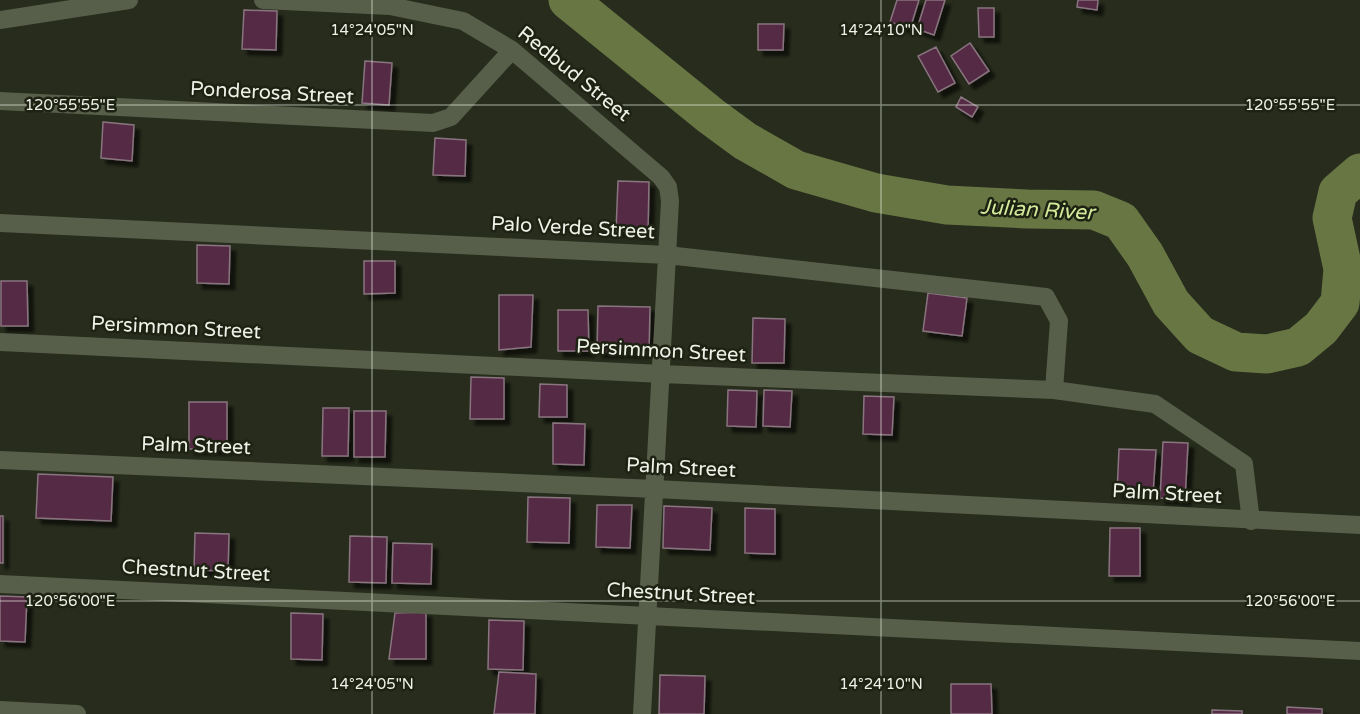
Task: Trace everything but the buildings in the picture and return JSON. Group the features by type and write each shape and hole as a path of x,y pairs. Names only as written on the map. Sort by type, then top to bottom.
{"street":[{"path":"0,20 129,0"},
{"name":"Redbud Street","path":"263,0 390,6 463,21 512,50 661,177 668,187 670,201 662,374 642,714"},
{"name":"Ponderosa Street","path":"0,101 433,123 451,117 512,50"},
{"name":"Palo Verde Street","path":"0,223 667,255 1046,297 1059,321 1054,390"},
{"name":"Persimmon Street","path":"0,342 662,374 1054,390 1155,404 1244,464 1251,521"},
{"name":"Palm Street","path":"0,460 655,489 1360,525"},
{"name":"Chestnut Street","path":"0,584 1360,651"},
{"path":"0,710 77,714"}],"waterway":[{"name":"Julian River","path":"568,0 711,116 745,141 796,170 876,193 947,205 1094,210 1121,221 1145,255 1171,303 1200,335 1236,352 1267,354 1298,347 1321,328 1340,303 1343,269 1332,218 1338,192 1360,173"}]}
